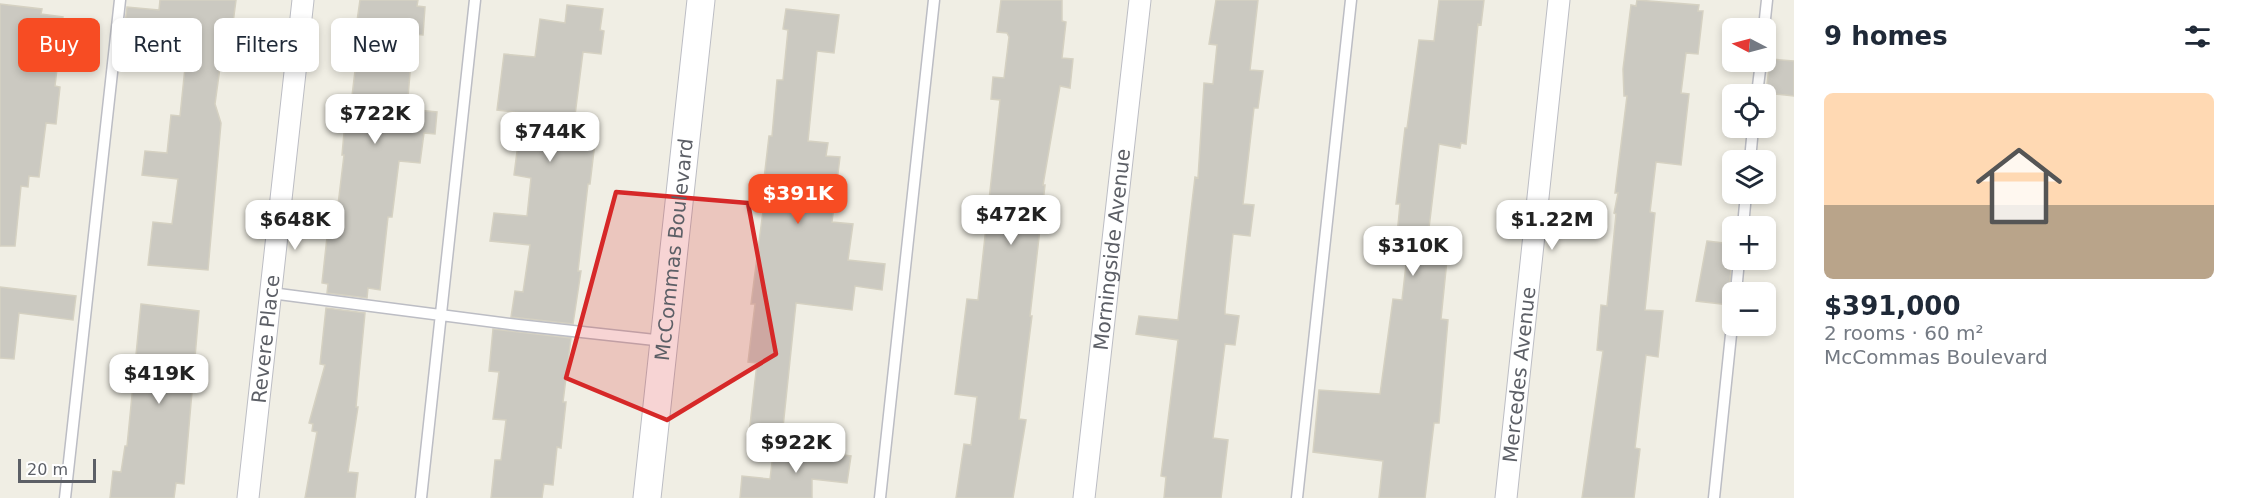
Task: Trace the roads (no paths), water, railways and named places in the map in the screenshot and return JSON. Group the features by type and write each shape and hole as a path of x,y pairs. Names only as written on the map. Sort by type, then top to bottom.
{"street":[{"name":"Revere Place","path":"248,498 303,0"},
{"name":"McCommas Boulevard","path":"647,498 701,0"},
{"name":"Morningside Avenue","path":"1084,498 1140,0"},
{"name":"Mercedes Avenue","path":"1506,498 1559,0"}],"lane":[{"path":"65,498 120,0"},
{"path":"421,498 475,0"},
{"path":"880,498 934,0"},
{"path":"1297,498 1351,0"},
{"path":"1765,18 1767,0"},
{"path":"271,293 664,340"},
{"path":"1714,498 1731,336"}]}
